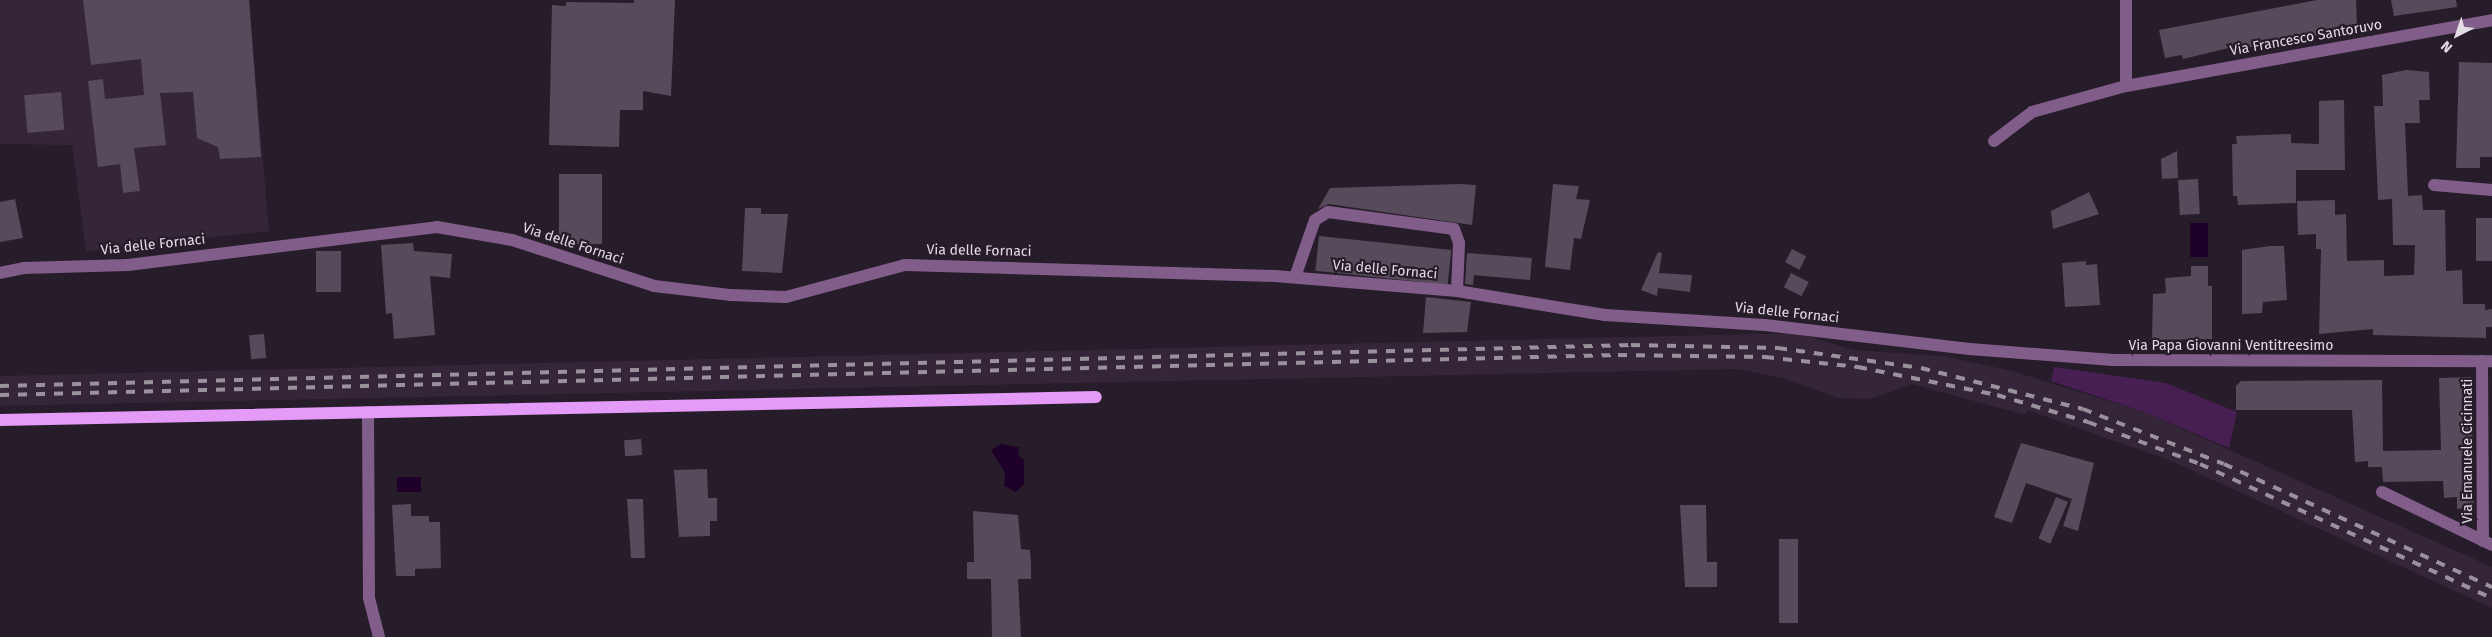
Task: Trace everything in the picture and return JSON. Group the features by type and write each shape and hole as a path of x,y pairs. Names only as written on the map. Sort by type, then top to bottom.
{"main road":[{"path":"0,420 1096,397"}],"street":[{"path":"2126,0 2126,86"},
{"name":"Via Francesco Santoruvo","path":"1994,140 2032,112 2126,86 2492,20"},
{"path":"2434,185 2492,190"},
{"path":"1295,277 1315,220 1328,212 1454,229 1459,244 1457,291"},
{"name":"Via delle Fornaci","path":"0,273 23,268 128,265 437,226 512,240 654,286 731,295 786,297 905,265 1295,277 1457,291 1605,315 1765,325 1970,349"},
{"name":"Via Papa Giovanni Ventitreesimo","path":"1970,349 2168,363 2487,361"},
{"name":"Via Emanuele Cicinnati","path":"2382,492 2488,543 2487,361"},
{"path":"368,412 369,598 379,637"}],"shaded area":[{"path":"0,0 249,0 269,231 86,251 72,145 0,144"},
{"path":"2190,223 2208,223 2208,257 2190,257"},
{"path":"1797,333 1854,350 1944,356 2012,371 2147,413 2492,567 2492,608 2174,462 2027,410 2025,415 1912,384 1870,399 1838,398 1786,379 1738,369 0,406 0,376"},
{"path":"2054,367 2166,383 2237,412 2229,448 2147,413 2051,381"},
{"path":"1001,444 1019,447 1018,455 1024,460 1024,484 1016,492 1004,486 1005,473 991,450"},
{"path":"397,477 421,477 421,492 397,492"}],"building":[{"path":"83,0 249,0 261,157 220,159 218,147 197,138 193,92 160,93 166,145 134,148 140,191 123,193 120,164 98,167 88,81 103,79 105,99 144,95 141,59 91,65"},
{"path":"634,0 675,0 671,96 643,91 643,110 620,110 619,147 549,145 552,5 566,6 566,2 634,3"},
{"path":"2317,0 2356,0 2357,26 2310,37 2309,34 2246,48 2245,44 2183,59 2182,55 2165,58 2159,30"},
{"path":"2391,0 2456,0 2457,7 2394,16"},
{"path":"2459,62 2492,63 2492,157 2480,157 2480,168 2456,168"},
{"path":"2406,70 2429,72 2430,100 2419,100 2420,123 2405,123 2408,196 2422,195 2423,210 2445,210 2446,271 2462,270 2463,304 2485,304 2485,310 2492,309 2492,327 2486,327 2486,338 2373,335 2373,329 2319,334 2321,249 2316,249 2316,234 2298,235 2297,201 2335,200 2335,215 2346,214 2347,261 2384,260 2384,276 2414,275 2415,245 2393,245 2392,199 2378,200 2374,106 2383,106 2382,75"},
{"path":"61,92 64,130 27,133 24,95"},
{"path":"2344,100 2345,170 2296,170 2296,203 2238,205 2237,196 2233,196 2232,144 2237,144 2236,136 2291,134 2291,143 2319,144 2319,101"},
{"path":"2177,151 2178,178 2162,179 2161,159"},
{"path":"559,174 602,174 602,244 559,244"},
{"path":"2198,179 2200,214 2180,215 2178,180"},
{"path":"1553,184 1579,186 1576,199 1590,200 1581,239 1574,238 1570,270 1545,267"},
{"path":"1476,185 1472,225 1329,204 1318,209 1330,188"},
{"path":"2089,192 2099,214 2053,229 2051,211"},
{"path":"15,199 23,238 0,242 0,202"},
{"path":"745,208 761,208 761,214 788,214 782,273 742,271"},
{"path":"2476,218 2492,218 2492,261 2476,261"},
{"path":"1319,236 1451,250 1448,285 1315,271"},
{"path":"413,243 414,251 452,254 450,278 430,276 435,335 394,339 392,313 386,314 381,245"},
{"path":"2284,246 2287,300 2263,302 2262,313 2242,314 2242,250"},
{"path":"1792,249 1806,256 1799,270 1785,262"},
{"path":"316,251 341,251 341,292 316,292"},
{"path":"1658,252 1662,253 1659,273 1692,275 1690,292 1658,288 1657,296 1641,290"},
{"path":"1467,253 1532,258 1530,280 1474,275 1473,285 1465,284"},
{"path":"2086,261 2086,265 2097,264 2100,305 2065,307 2062,263"},
{"path":"2191,266 2208,266 2208,286 2212,286 2212,339 2152,340 2153,294 2166,293 2165,278 2191,276"},
{"path":"1791,273 1809,282 1802,296 1784,287"},
{"path":"1426,297 1471,302 1467,332 1423,333"},
{"path":"264,334 266,358 251,359 249,335"},
{"path":"2471,377 2474,508 2457,509 2457,497 2444,498 2443,481 2383,482 2382,467 2368,467 2368,461 2355,462 2352,410 2236,410 2236,386 2241,381 2382,380 2383,451 2441,450 2439,378"},
{"path":"641,439 642,455 625,456 624,440"},
{"path":"2021,443 2094,463 2078,531 2063,526 2072,499 2026,483 2012,523 1994,517"},
{"path":"707,469 708,498 717,498 717,521 710,521 710,536 679,537 674,470"},
{"path":"2056,497 2068,502 2050,544 2038,538"},
{"path":"627,499 643,499 645,558 631,558"},
{"path":"411,504 411,516 429,516 429,522 440,522 441,568 415,569 415,576 396,576 392,505"},
{"path":"1680,505 1706,505 1707,562 1717,562 1717,587 1685,587"},
{"path":"973,511 1018,515 1021,549 1030,550 1031,563 1031,579 1018,579 1021,637 992,637 991,579 967,579 967,562 974,562"},
{"path":"1779,539 1798,539 1798,623 1779,623"}],"railway":[{"path":"0,386 1631,345 1778,348 1921,368 2083,409 2224,464 2492,587"},
{"path":"0,395 1618,355 1765,357 1858,367 1997,395 2088,422 2200,464 2492,598"}]}
